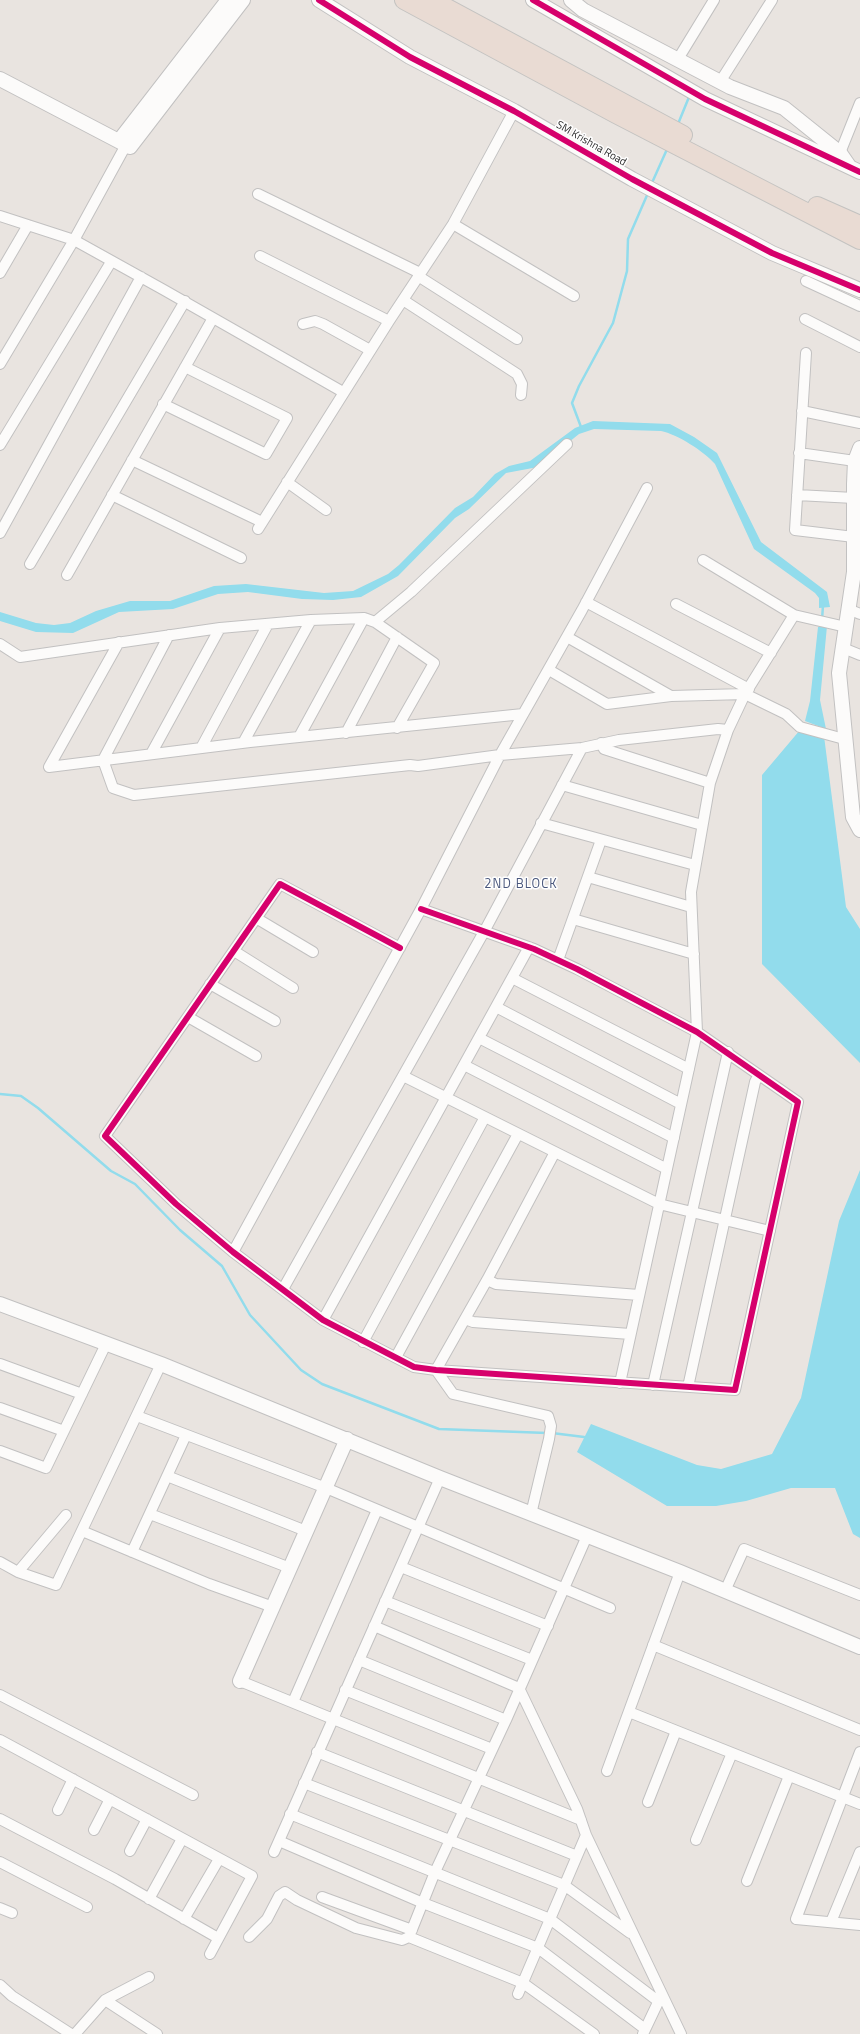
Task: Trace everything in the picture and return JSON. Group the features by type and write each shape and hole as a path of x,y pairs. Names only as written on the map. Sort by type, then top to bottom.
{"highway":[{"path":"404,0 798,198 860,225"},
{"path":"432,0 619,108 860,240"}],"street":[{"path":"0,364 74,240 126,140 228,0"},
{"path":"126,140 243,0"},
{"name":"SM Krishna Road","path":"319,0 410,57 514,111 632,179 772,253 860,290"},
{"path":"533,0 706,99 855,170"},
{"path":"570,0 583,10 720,82 784,108 840,153 855,170 860,180"},
{"path":"678,60 714,0"},
{"path":"720,82 772,0"},
{"path":"0,70 126,140"},
{"path":"0,79 126,140"},
{"path":"840,153 860,103"},
{"path":"132,460 260,525 343,392 453,224 514,111"},
{"path":"258,194 419,275 517,339"},
{"path":"0,216 74,240 111,262 185,301 343,392"},
{"path":"453,224 574,296"},
{"path":"0,272 28,225"},
{"path":"260,256 389,321"},
{"path":"0,445 111,262"},
{"path":"0,533 141,278"},
{"path":"806,281 860,306"},
{"path":"403,300 517,374 522,384 521,395"},
{"path":"30,564 185,301"},
{"path":"67,575 213,318"},
{"path":"805,319 860,347"},
{"path":"303,324 315,321 323,324 370,350"},
{"path":"806,353 795,530 856,529"},
{"path":"163,404 266,454 286,418 185,367"},
{"path":"802,411 860,423"},
{"path":"375,622 411,592 567,444"},
{"path":"799,453 858,455 856,489 857,573 854,612 846,627 839,673 844,738 853,817 860,830"},
{"path":"287,482 326,510"},
{"path":"233,1252 421,909 500,755 549,670 647,488"},
{"path":"797,495 856,489"},
{"path":"112,494 241,558"},
{"path":"703,560 794,615 846,627"},
{"path":"586,602 747,691 786,714 800,727 844,738"},
{"path":"676,604 770,653"},
{"path":"620,1383 697,1032 691,892 710,783 728,730 747,691 794,615"},
{"path":"300,737 364,618"},
{"path":"0,644 20,657 85,649 119,642 220,628 311,620 364,618 375,622 434,663 397,728"},
{"path":"243,743 311,620"},
{"path":"201,748 268,624"},
{"path":"151,754 220,628"},
{"path":"169,635 103,760 113,788 134,795 410,764 418,766 500,755 582,748 619,740 718,729 728,730"},
{"path":"346,733 397,637"},
{"path":"567,637 671,696"},
{"path":"119,642 49,767 243,743 523,714"},
{"path":"843,648 860,655"},
{"path":"549,670 608,704 671,696 747,691"},
{"path":"601,744 604,749 710,783"},
{"path":"283,1289 485,930 582,748"},
{"path":"562,785 702,825"},
{"path":"541,823 695,865"},
{"path":"558,960 601,840"},
{"path":"588,877 691,908"},
{"path":"400,948 280,884 106,1136 176,1204 233,1252 324,1320 363,1342 414,1367 436,1370 735,1390 798,1102 758,1076 728,1052 697,1032 558,960 485,930 421,909"},
{"path":"256,918 313,952"},
{"path":"573,919 694,954"},
{"path":"324,1320 529,947"},
{"path":"234,951 294,988"},
{"path":"512,978 689,1069"},
{"path":"210,984 275,1021"},
{"path":"496,1007 681,1104"},
{"path":"188,1017 256,1056"},
{"path":"479,1038 674,1138"},
{"path":"653,1385 728,1052"},
{"path":"464,1065 667,1170"},
{"path":"402,1076 659,1204 770,1230"},
{"path":"688,1386 723,1219 755,1082 758,1076"},
{"path":"363,1342 485,1117"},
{"path":"396,1357 518,1134"},
{"path":"436,1370 487,1280 554,1152"},
{"path":"487,1280 496,1284 639,1295"},
{"path":"0,1304 162,1364 440,1478 680,1572 860,1646"},
{"path":"465,1319 473,1322 630,1334"},
{"path":"0,1451 46,1468 106,1344"},
{"path":"0,1364 82,1394"},
{"path":"0,1562 18,1572 56,1585 162,1364"},
{"path":"436,1370 453,1394 548,1416 550,1433 531,1514"},
{"path":"0,1408 64,1431"},
{"path":"137,1416 326,1488 610,1608"},
{"path":"132,1552 186,1435"},
{"path":"347,1439 240,1681 479,1777 581,1820"},
{"path":"167,1476 306,1531"},
{"path":"274,1852 440,1478"},
{"path":"293,1702 378,1510"},
{"path":"150,1514 290,1568"},
{"path":"18,1572 66,1516"},
{"path":"82,1531 209,1584 273,1608"},
{"path":"249,1937 267,1919 279,1896 285,1892 296,1900 356,1928 402,1940 410,1934 435,1872 451,1841 506,1720 587,1536"},
{"path":"725,1591 744,1549 860,1595"},
{"path":"401,1567 548,1626"},
{"path":"608,1771 680,1572"},
{"path":"385,1601 532,1660"},
{"path":"374,1626 519,1688 581,1820 586,1835 660,1998 681,2034"},
{"path":"653,1646 860,1730"},
{"path":"359,1660 506,1720"},
{"path":"345,1690 492,1749"},
{"path":"0,1695 193,1795"},
{"path":"629,1712 860,1804"},
{"path":"648,1802 676,1731"},
{"path":"0,1740 252,1876 210,1954"},
{"path":"318,1752 464,1812 577,1856"},
{"path":"860,1752 796,1919 860,1924"},
{"path":"696,1840 732,1753"},
{"path":"747,1880 789,1776"},
{"path":"58,1810 73,1779"},
{"path":"304,1783 564,1885 632,1934"},
{"path":"94,1830 110,1799"},
{"path":"290,1814 550,1919 660,1998"},
{"path":"0,1819 218,1938"},
{"path":"130,1851 147,1819"},
{"path":"518,1994 586,1835"},
{"path":"149,1899 182,1839"},
{"path":"279,1841 423,1903 538,1948 644,2032 660,1998"},
{"path":"832,1922 860,1852"},
{"path":"184,1919 219,1859"},
{"path":"0,1862 87,1907"},
{"path":"322,1897 523,1983 594,2034"},
{"path":"0,1908 12,1914"},
{"path":"0,1985 12,1996 78,2033 105,2000 149,1977"},
{"path":"105,2000 156,2034"}],"water":[{"path":"593,421 670,424 694,437 717,453 761,542 827,592 830,607 819,608 819,598 815,593 754,549 715,464 705,454 675,436 661,431 594,429 579,434 538,467 506,473 469,509 455,518 398,576 361,597 333,600 302,599 248,592 218,594 173,609 119,612 73,633 36,632 0,621 0,612 36,623 54,625 70,623 96,611 130,601 170,601 214,586 246,584 324,593 353,591 388,574 399,565 455,508 473,497 495,474 509,466 530,461 575,428"},
{"path":"827,626 820,700 826,729 805,721 810,701 818,627"},
{"path":"800,730 824,736 846,907 860,929 860,1063 762,964 762,775"},
{"path":"860,1170 860,1538 853,1534 835,1488 791,1488 746,1501 716,1506 667,1506 577,1452 591,1424 697,1465 721,1469 772,1454 801,1398 839,1221"}],"waterway":[{"path":"678,124 689,97"},
{"path":"651,185 668,147"},
{"path":"581,427 572,403 579,386 613,323 627,271 628,239 648,193"},
{"path":"822,620 823,605"},
{"path":"0,1094 21,1096 38,1108 111,1171 135,1184 180,1230 222,1266 250,1315 301,1370 322,1384 439,1429 547,1433"},
{"path":"552,1433 584,1437"}],"cycle path":[{"path":"319,0 410,57 514,111 632,179 772,253 860,290"},
{"path":"533,0 705,99 860,172"},
{"path":"400,948 280,884 105,1136 176,1204 233,1252 323,1320 414,1367 436,1370 735,1390 798,1102 697,1032 577,969 534,949 421,909"}],"district":[{"name":"2ND BLOCK","path":"521,885"}]}
